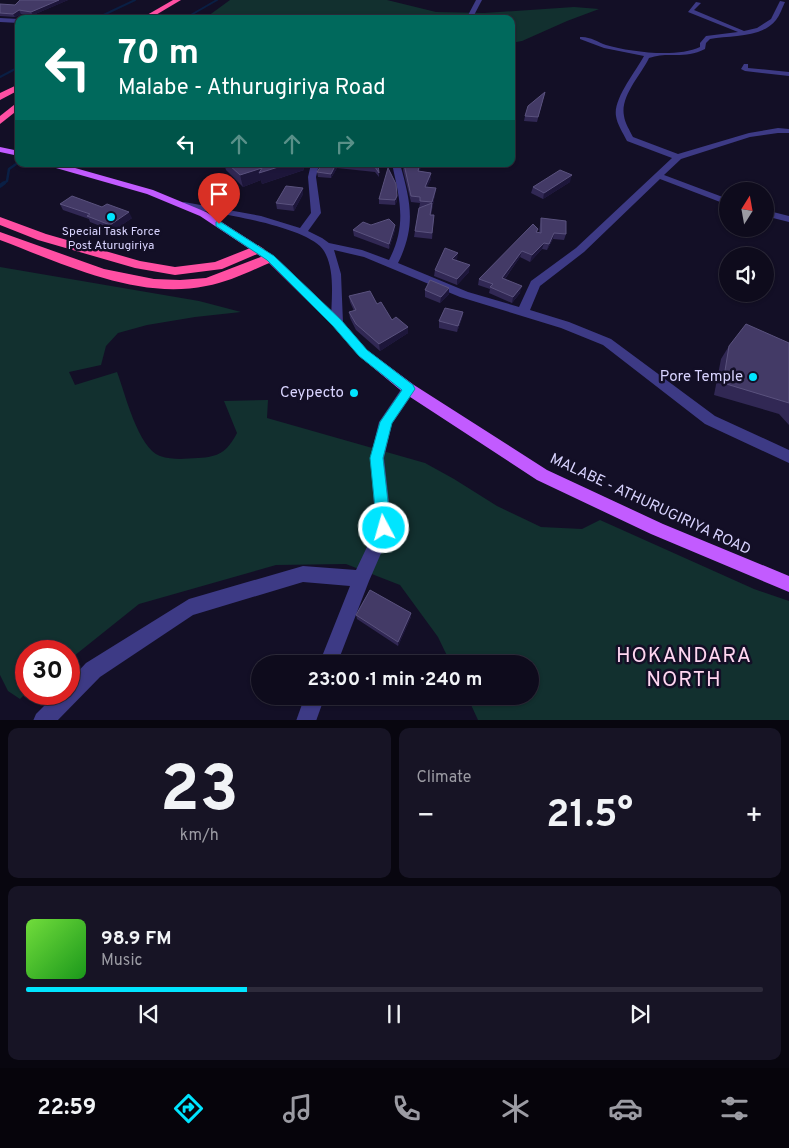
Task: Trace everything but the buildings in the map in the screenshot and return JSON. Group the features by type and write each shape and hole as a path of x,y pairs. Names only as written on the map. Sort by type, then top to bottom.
{"highway":[{"path":"140,15 166,0"},
{"path":"150,15 178,0"},
{"path":"0,88 15,80"},
{"path":"0,97 15,88"},
{"path":"0,106 15,97"},
{"path":"0,121 15,108"},
{"path":"0,221 42,237 139,265 175,272 217,266 258,249"},
{"path":"0,236 54,257 111,275 165,284 206,282 270,258"}],"main road":[{"path":"0,149 15,153"},
{"name":"MALABE - ATHURUGIRIYA ROAD","path":"63,167 112,180 184,205 204,214 270,258 337,323 363,353 409,389 542,474 657,529 789,584"}],"street":[{"path":"471,15 479,0"},
{"path":"582,38 606,47 651,54 676,56 693,54 704,48 703,43 708,37 746,33 774,19 780,1 789,6"},
{"path":"698,3 690,11 746,33"},
{"path":"0,20 15,21"},
{"path":"651,54 646,57 642,69 620,102 619,116 630,138 678,157"},
{"path":"746,65 744,69 747,70 789,74"},
{"path":"523,312 535,284 580,250 678,157 756,135 780,130 789,131"},
{"path":"302,232 316,213 312,177 315,167"},
{"path":"392,265 402,246 408,212 397,167"},
{"path":"657,175 719,199"},
{"path":"184,205 243,214 302,232 327,246 341,247 371,255 463,295 566,325 607,342 710,420 789,458"},
{"path":"774,215 789,219"},
{"path":"327,246 334,261 337,323"},
{"path":"331,655 361,579 384,528 377,458 386,422 409,389"},
{"path":"43,720 92,670 190,608 303,574 361,579"},
{"path":"306,720 312,705"}],"green space":[{"path":"230,0 387,0 436,12 484,13 574,7 599,9 515,42 515,15 209,15"},
{"path":"0,267 199,301 241,312 147,325 118,333 106,346 101,365 69,372 75,385 117,372 128,406 139,431 152,451 160,456 188,459 217,455 230,445 237,433 224,401 268,400 267,418 425,463 497,506 541,527 582,529 600,520 754,589 789,601 789,720 478,720 471,705 539,705 539,655 447,655 438,637 400,585 346,564 276,565 139,604 80,651 80,640 15,640 15,696 8,691 0,675"}],"waterway":[{"path":"103,15 135,0"},
{"path":"191,15 217,0"},
{"path":"0,77 15,69"},
{"path":"3,184 7,181 9,169 15,165"},
{"path":"0,186 4,183"}],"place":[{"name":"Special Task Force Post Aturugiriya","path":"111,217"},
{"name":"Pore Temple","path":"753,377"},
{"name":"Ceypecto","path":"354,393"}],"district":[{"name":"HOKANDARA NORTH","path":"684,668"}],"route":[{"path":"219,224 270,258 337,323 363,353 409,389 386,422 377,458 384,528"}]}
